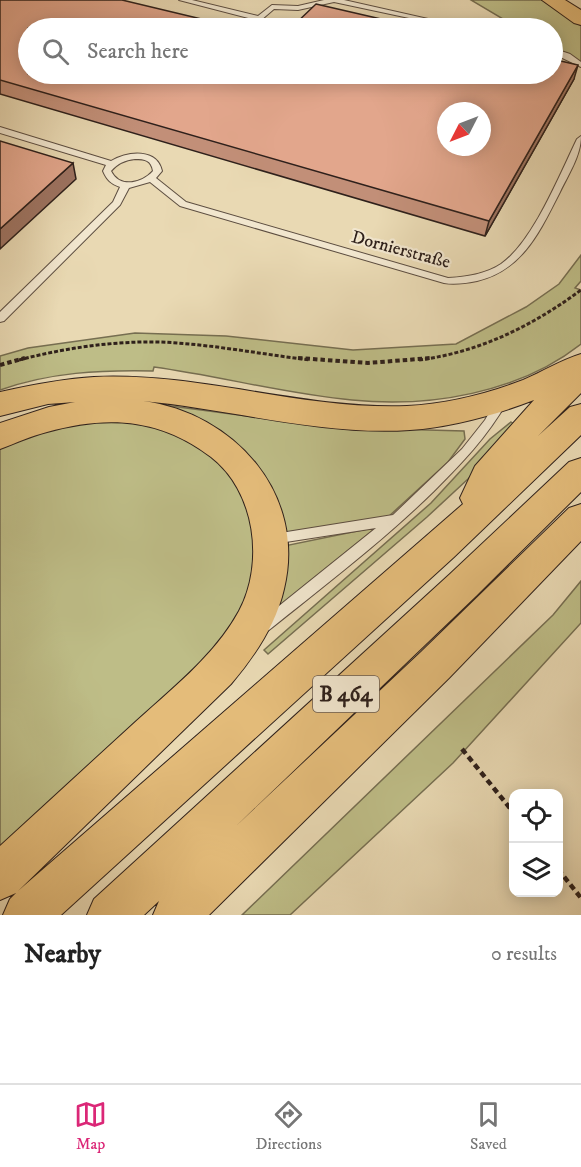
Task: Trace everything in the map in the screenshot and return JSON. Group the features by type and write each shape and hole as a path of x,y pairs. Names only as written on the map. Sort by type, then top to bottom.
{"highway":[{"path":"552,0 581,19"},
{"path":"0,404 18,398 94,387 137,388 222,397 319,413 383,418 435,416 483,407 521,394 581,365"},
{"name":"B 464","path":"467,522 487,475 533,420 581,373"},
{"path":"0,416 51,394"},
{"path":"0,436 35,422 61,415 99,411 135,412 185,425 217,443 244,468 266,512 271,540 264,592 240,645 166,721 0,877"},
{"name":"B 464","path":"26,915 467,522 581,416"},
{"name":"B 464","path":"110,915 456,592 581,471"},
{"name":"B 464","path":"176,915 427,673 581,518"}],"lane":[{"path":"183,0 256,18"},
{"path":"261,18 272,7 297,8 334,0 418,18"},
{"path":"563,54 581,65"},
{"path":"0,130 111,164"},
{"name":"Dornierstraße","path":"152,179 183,204 448,281 478,279 507,265 526,247 581,139"},
{"path":"135,156 148,158 156,163 158,171 152,179 140,184 126,185 109,177 107,171 111,164 121,158 135,156"},
{"path":"0,318 117,204 126,185"},
{"path":"240,645 396,520 466,452 489,423 502,400"},
{"path":"271,540 396,520"}],"path":[{"path":"0,365 64,349 134,342 208,346 334,362 370,363 422,360 458,354 503,339 543,318 581,290"},
{"path":"462,749 509,808"},
{"path":"563,875 581,898"}],"shaded area":[{"path":"471,0 542,0 581,26 581,67 563,55 563,18 501,18"},
{"path":"581,255 581,281 575,288 581,290 581,344 557,361 530,375 472,393 412,402 352,400 302,394 154,367 153,371 114,371 57,376 0,390 0,356 28,348 135,333 226,336 353,350 456,344 526,307 559,284"},
{"path":"148,403 354,430 355,428 464,431 465,439 448,462 387,518 282,534 276,510"},
{"path":"131,421 161,428 196,442 229,467 251,498 262,562 224,651 0,857 0,448 36,431 96,422"},
{"path":"511,422 518,427 468,479 427,517 268,654 264,650 431,503 490,439"},
{"path":"377,527 278,607 284,546"},
{"path":"581,581 581,623 453,763 290,915 242,915 553,615"}],"building":[{"path":"0,0 122,0 197,18 18,18 18,84 563,84 563,62 578,65 489,221 0,80"},
{"path":"316,4 377,18 301,18"},
{"path":"0,141 73,163 0,229"}]}
